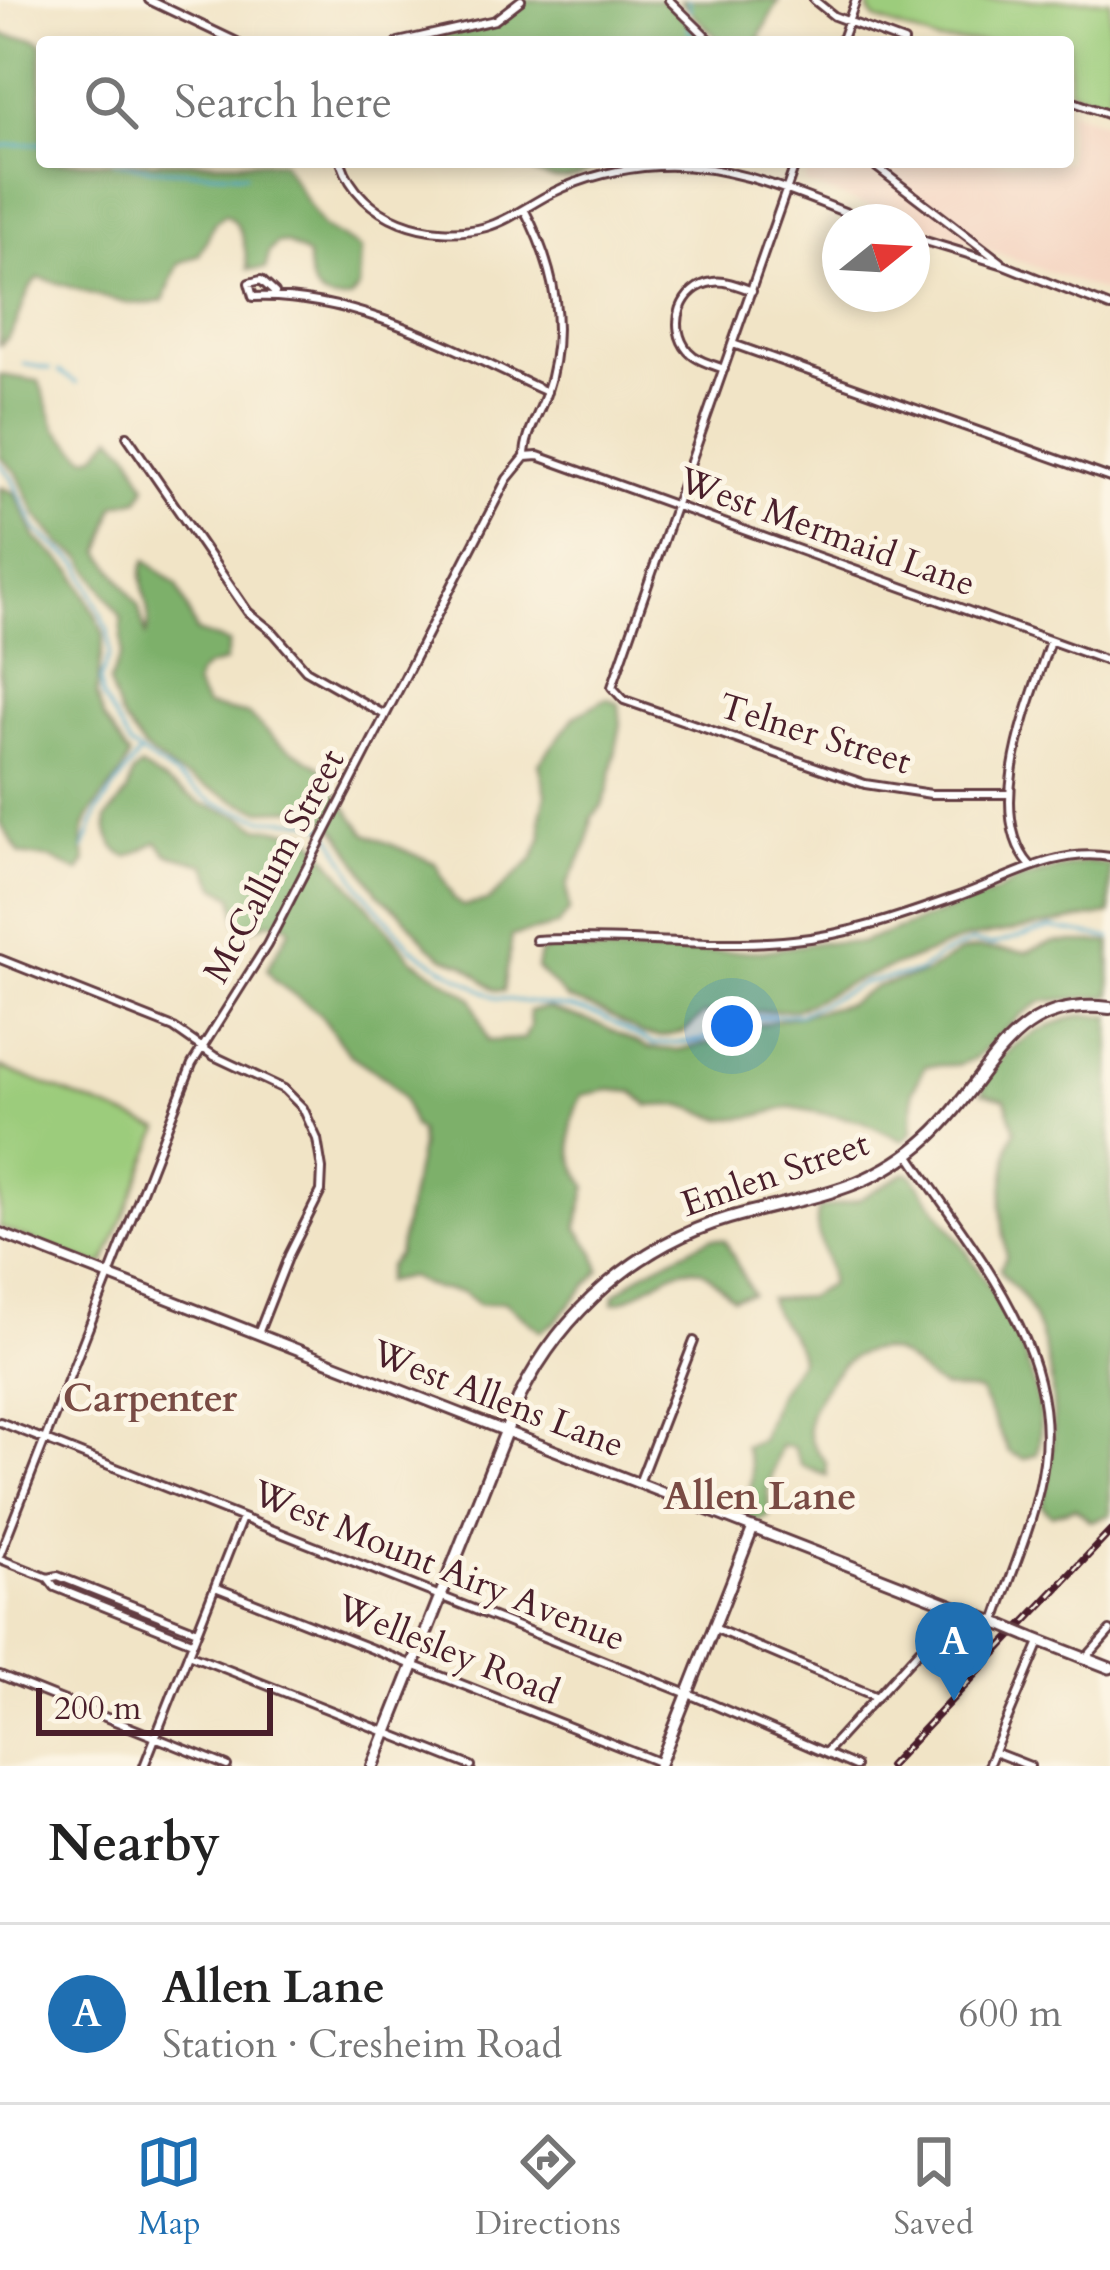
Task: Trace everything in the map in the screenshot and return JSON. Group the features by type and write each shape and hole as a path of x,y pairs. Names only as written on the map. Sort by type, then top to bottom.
{"main road":[{"name":"Emlen Street","path":"373,1766 505,1431 531,1376 562,1330 593,1297 638,1261 717,1222 848,1188 909,1154 953,1113 1018,1030 1050,1012 1110,1008"},
{"name":"West Allens Lane","path":"753,1528 1110,1668"},
{"path":"660,1765 753,1528"}],"street":[{"path":"150,0 225,36"},
{"path":"424,36 495,20 521,0"},
{"path":"669,0 706,36"},
{"path":"814,0 827,12 887,36"},
{"path":"843,36 856,0"},
{"path":"1074,102 1110,115"},
{"path":"343,168 364,201 400,222 462,231 492,225 559,189 647,168"},
{"path":"690,168 720,170 823,204"},
{"path":"674,506 794,168"},
{"path":"878,168 1004,265"},
{"name":"McCallum Street","path":"0,1556 201,1047 267,945 507,479 525,457 525,445 547,392 556,346 555,290 544,250 524,209"},
{"path":"930,242 1004,265 1110,307"},
{"path":"724,369 695,356 684,345 679,310 688,294 710,282 752,290"},
{"path":"275,293 403,327 547,392"},
{"path":"733,344 1110,476"},
{"path":"127,436 248,612 306,670 385,715"},
{"name":"West Mermaid Lane","path":"525,457 538,456 1110,662"},
{"name":"Telner Street","path":"674,506 612,678 614,691 624,700 865,784 931,794 1009,794"},
{"path":"1030,865 1021,851 1009,794 1019,733 1050,640"},
{"path":"536,940 711,944 813,938 900,916 1008,878 1030,865 1080,854 1110,857"},
{"path":"0,958 164,1023 291,1094 308,1114 323,1175 319,1199 289,1255 257,1334"},
{"path":"909,1154 1013,1313 1033,1356 1043,1398 1043,1469 998,1624"},
{"name":"West Allens Lane","path":"0,1233 753,1528"},
{"path":"639,1483 694,1341"},
{"name":"West Mount Airy Avenue","path":"0,1422 688,1694 855,1766"},
{"path":"144,1766 242,1517"},
{"path":"0,1556 48,1578 55,1587 193,1642"},
{"path":"48,1578 58,1576 197,1631"},
{"name":"Wellesley Road","path":"215,1587 660,1765"},
{"path":"826,1752 957,1609"},
{"path":"714,1628 877,1697"},
{"path":"1085,1659 1110,1631"},
{"path":"988,1766 1037,1640"},
{"path":"188,1654 471,1766"},
{"path":"0,1675 227,1766"},
{"path":"994,1752 1030,1766"}],"shaded area":[{"path":"1074,112 1110,125 1110,294 930,229 930,204 862,204 804,183 810,168 1074,168"}],"green space":[{"path":"525,0 664,0 701,36 444,36 500,24"},
{"path":"679,0 779,0 760,36 715,36"},
{"path":"870,0 1110,0 1110,104 1074,91 1074,36 922,36 875,19 869,11"},
{"path":"0,32 36,40 36,168 286,168 323,227 361,249 359,288 350,299 329,299 312,284 308,256 286,243 277,243 269,252 266,269 248,269 240,231 225,214 215,223 199,255 179,263 163,301 116,301 39,278 13,330 0,345"},
{"path":"529,168 593,168 563,179"},
{"path":"0,375 39,381 56,429 86,457 96,455 113,435 130,453 146,486 139,499 115,505 101,552 138,605 146,635 142,577 146,560 177,585 197,632 229,643 225,662 206,667 198,675 195,685 206,706 249,715 277,741 325,770 366,834 435,863 462,906 488,901 533,859 542,836 546,794 539,763 575,716 607,698 619,704 621,724 608,790 592,817 587,845 567,885 569,911 558,926 512,936 504,991 495,990 464,964 429,946 379,895 338,831 322,816 302,809 260,810 241,803 173,771 144,749 121,718 109,683 122,653 121,617 82,558 62,545 36,515 17,473 0,457"},
{"path":"0,487 15,493 36,538 74,572 95,614 104,635 96,694 103,717 129,756 89,817 83,844 86,861 79,872 52,859 20,854 0,823"},
{"path":"141,767 203,804 258,827 307,833 412,959 472,998 488,1041 524,1039 530,1027 529,1011 547,1008 598,1024 649,1048 677,1050 715,1042 748,1027 847,1004 877,986 926,973 960,952 977,948 1026,952 1053,942 1110,942 1110,996 1043,1001 974,1059 958,1065 925,1066 913,1090 912,1132 903,1141 862,1121 790,1107 723,1119 682,1105 648,1106 634,1092 582,1095 571,1129 572,1153 587,1186 577,1227 595,1253 600,1270 555,1322 541,1331 504,1302 479,1305 463,1292 435,1289 409,1277 385,1282 388,1266 398,1254 420,1146 419,1132 403,1098 388,1080 349,1054 319,1013 275,981 267,969 290,929 287,925 269,922 248,930 238,924 233,897 216,886 205,864 167,854 157,842 128,857 114,847 107,818"},
{"path":"1086,862 1110,865 1110,914 965,939 847,984 796,1010 704,1014 684,1032 660,1037 643,1034 567,999 537,968 540,953 554,947 610,953 764,951 822,942 860,943 995,893 1020,879"},
{"path":"1083,1015 1110,1016 1110,1515 1091,1521 1075,1508 1051,1515 1042,1506 1052,1455 1050,1373 1036,1322 1000,1269 1006,1257 1001,1207 1015,1130 1005,1099 982,1093 997,1063 1009,1051 1051,1025"},
{"path":"0,1067 160,1129 104,1264 0,1228"},
{"path":"911,1174 978,1269 1020,1345 1040,1420 1037,1454 1024,1459 1009,1452 980,1392 942,1387 902,1357 869,1351 838,1370 811,1412 809,1434 826,1462 827,1476 801,1465 793,1447 780,1446 768,1488 769,1516 761,1520 746,1517 737,1509 752,1479 744,1446 761,1440 776,1396 800,1359 769,1299 807,1297 829,1285 817,1228 819,1209 858,1200"},
{"path":"711,1238 725,1240 752,1294 733,1298 707,1274 692,1269 669,1274 613,1303 614,1295 646,1271"}],"waterway":[{"path":"688,0 690,10"},
{"path":"688,27 692,36"},
{"path":"0,146 36,143"},
{"path":"150,168 246,174"},
{"path":"24,364 50,369"},
{"path":"59,371 77,383"},
{"path":"0,464 37,531 81,566 108,631 110,654 100,681 102,696 130,746 215,803 264,819 307,821 327,828 362,889 411,947 496,998 600,1016 653,1044 700,1041 751,1018 800,1014 863,983 919,972 938,957 972,942 991,945 1051,928 1110,938"},
{"path":"84,849 98,811 139,754"}],"railway":[{"path":"889,1766 1110,1532"}],"place":[{"name":"Allen Lane","path":"954,1701"}],"district":[{"name":"Carpenter","path":"150,1398"},
{"name":"Allen Lane","path":"760,1496"}]}
